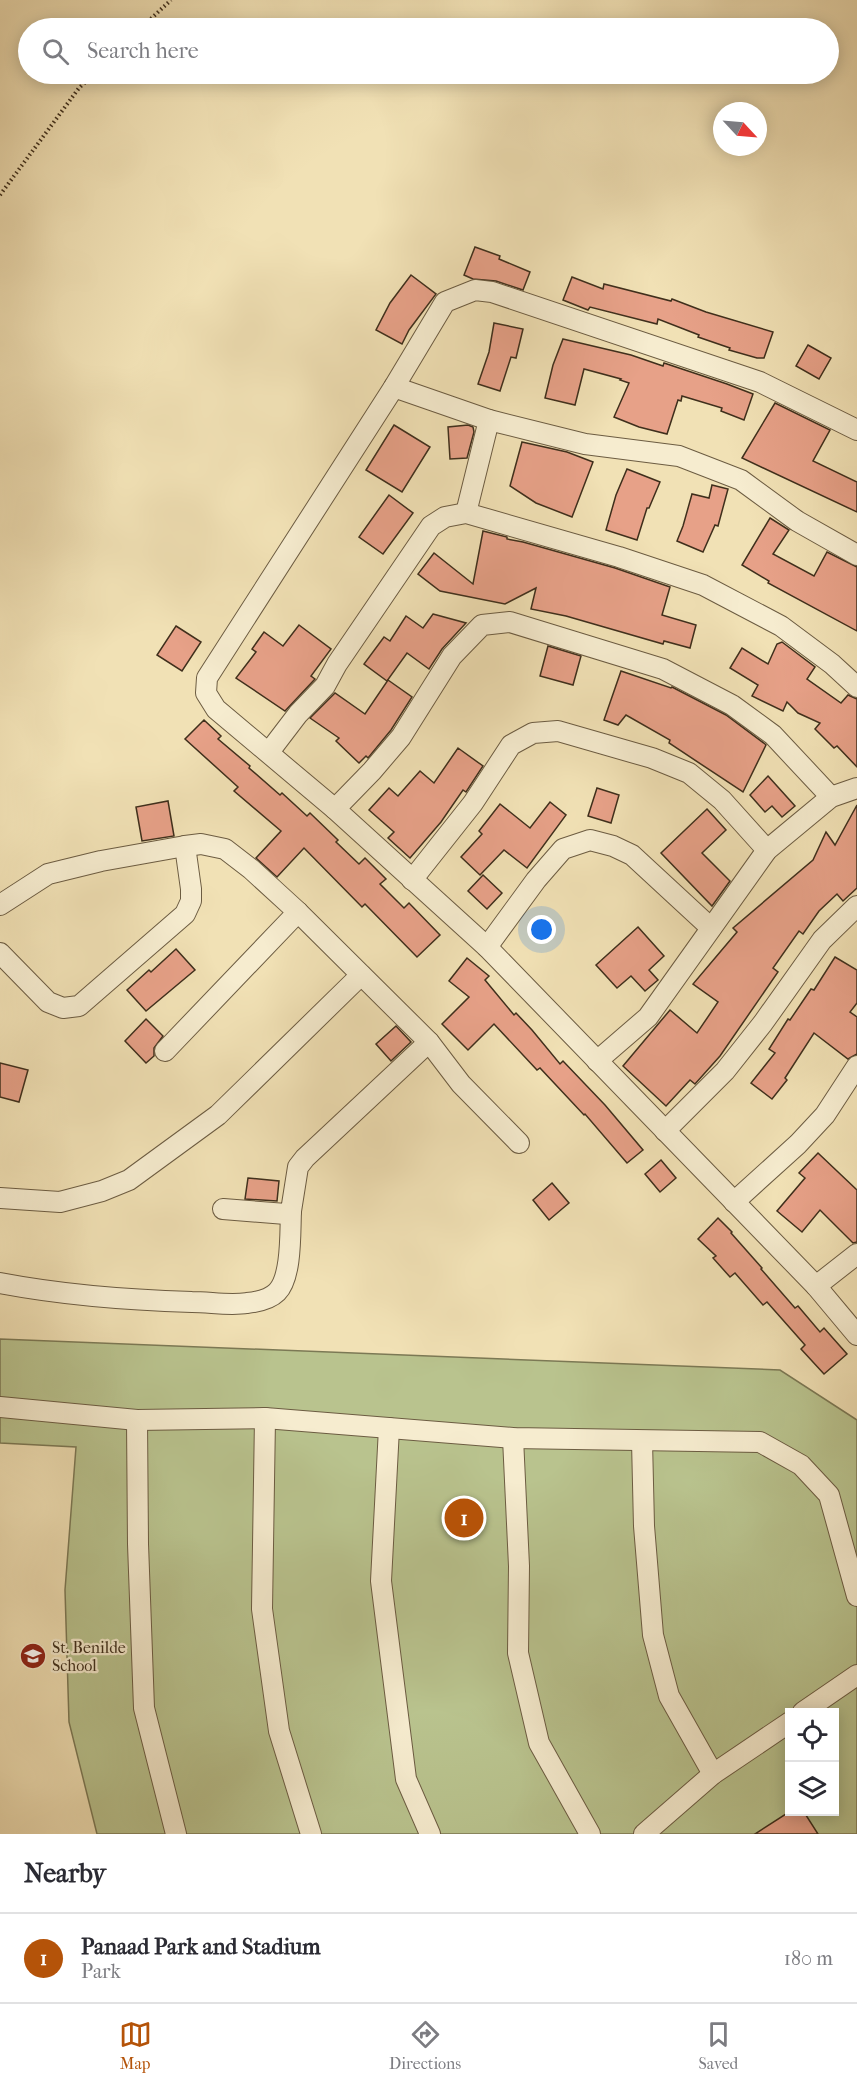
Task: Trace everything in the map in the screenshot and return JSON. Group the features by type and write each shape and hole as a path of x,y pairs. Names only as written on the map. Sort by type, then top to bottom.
{"street":[{"path":"857,430 760,382 492,292 475,290 445,302 394,387 207,678 206,693 216,709 335,809 487,947 816,1286 857,1335"},
{"path":"394,387 489,420 585,444 679,456 741,480 797,521 857,555"},
{"path":"466,513 489,420"},
{"path":"269,752 298,714 325,686 337,664 431,526 445,517 466,513 619,557 703,585 781,626 832,664 857,687"},
{"path":"335,809 372,771 401,736 452,656 482,625 510,622 663,669 732,705 773,735 831,797"},
{"path":"412,880 473,802 511,745 533,733 558,731 652,758 689,774 722,800 767,850"},
{"path":"597,1061 648,1017 767,850 831,797 857,788"},
{"path":"487,947 536,880 563,849 590,840 632,855 711,928"},
{"path":"0,905 48,874 101,861 185,846 201,844 225,849 251,869 298,912 429,1042 461,1084 519,1143"},
{"path":"0,953 48,1002 63,1008 79,1006 185,914 191,901 191,889 185,846"},
{"path":"665,1131 725,1071 763,1023 822,940 857,906"},
{"path":"165,1051 298,912"},
{"path":"0,1198 60,1202 102,1191 129,1180 218,1115 361,975"},
{"path":"0,1283 43,1291 172,1301 245,1304 262,1300 276,1292 283,1284 289,1258 291,1211 298,1167 429,1042"},
{"path":"734,1202 798,1144 825,1115 857,1066"},
{"path":"223,1209 286,1214 291,1211"},
{"path":"816,1286 857,1254"},
{"path":"0,1407 137,1420 265,1418 513,1438 760,1442 801,1465 829,1495 857,1596"},
{"path":"265,1418 262,1609 279,1731 311,1834"},
{"path":"137,1420 138,1544 144,1708 176,1834"},
{"path":"388,1428 381,1581 406,1779 429,1834"},
{"path":"513,1438 519,1566 518,1653 540,1743 590,1834"},
{"path":"642,1441 644,1526 653,1635 669,1696 713,1774"},
{"path":"810,1708 857,1676"},
{"path":"644,1834 713,1774 785,1725"}],"path":[{"path":"152,18 171,0"},
{"path":"0,195 83,84"}],"green space":[{"path":"0,1339 780,1370 857,1420 857,1834 97,1834 69,1722 65,1590 76,1447 0,1443"}],"building":[{"path":"475,247 500,256 499,259 530,272 523,290 496,281 473,279 464,275"},
{"path":"411,275 436,294 409,330 402,344 376,330 390,303"},
{"path":"572,277 603,289 604,284 671,301 672,299 773,332 764,358 757,358 729,350 730,348 658,319 657,324 590,307 588,310 563,300"},
{"path":"494,323 523,329 516,358 511,357 500,391 478,384 489,352"},
{"path":"563,339 631,355 663,366 664,363 753,394 744,420 721,411 722,408 682,396 681,401 678,400 667,434 639,427 614,417 629,383 584,369 575,405 545,398 553,365"},
{"path":"808,345 831,358 819,379 796,366"},
{"path":"775,403 830,430 813,461 857,482 857,512 742,458"},
{"path":"394,425 430,447 402,492 366,470"},
{"path":"468,425 473,427 474,432 467,458 450,459 448,427"},
{"path":"522,442 567,452 593,462 572,517 536,503 510,486"},
{"path":"627,469 660,482 647,508 637,540 606,530 616,495"},
{"path":"712,485 728,489 718,526 715,525 703,552 677,541 692,494 709,498"},
{"path":"389,495 413,513 383,554 359,537"},
{"path":"770,518 789,530 773,554 814,576 827,552 857,567 857,631 768,583 769,581 742,565"},
{"path":"483,531 615,568 670,587 662,615 696,625 690,648 664,641 663,644 566,616 531,609 536,588 505,604 440,591 418,574 434,553 473,584"},
{"path":"433,614 466,623 442,649 429,669 407,653 387,681 364,664 384,637 390,641 406,616 423,628"},
{"path":"299,625 331,649 311,676 315,679 285,711 236,678 256,652 252,649 264,632 283,646"},
{"path":"176,626 201,642 182,671 157,655"},
{"path":"782,642 815,667 807,679 841,703 848,695 857,699 857,767 837,746 834,748 815,729 820,723 798,713 787,702 783,711 752,696 758,685 730,668 742,648 768,664 777,644"},
{"path":"548,646 581,656 573,685 540,676"},
{"path":"621,671 672,687 726,715 765,744 743,792 669,743 670,740 626,715 618,725 604,720"},
{"path":"388,680 412,697 391,730 368,758 366,756 359,763 336,741 339,738 310,718 335,693 365,714"},
{"path":"204,720 221,736 218,739 250,766 249,768 307,816 310,813 359,864 365,858 386,879 380,884 404,908 409,903 440,935 417,957 365,904 362,907 304,848 277,877 256,858 281,831 234,791 238,787 185,739"},
{"path":"458,748 483,766 466,792 463,790 441,822 410,858 388,838 394,832 369,810 389,788 398,796 420,771 434,783"},
{"path":"768,776 795,806 782,817 772,806 765,812 750,795"},
{"path":"597,788 619,795 611,823 588,816"},
{"path":"168,801 174,836 142,841 136,807"},
{"path":"550,802 566,815 527,868 504,850 480,875 461,857 482,834 479,831 500,804 530,828"},
{"path":"857,805 857,888 843,901 837,894 819,911 803,934 799,931 773,968 778,972 720,1056 695,1084 690,1080 666,1106 623,1066 670,1010 697,1033 718,1002 693,984 737,932 733,928 813,860 826,832 835,845"},
{"path":"707,809 726,830 702,853 730,881 712,906 661,853"},
{"path":"483,875 502,893 487,909 468,891"},
{"path":"638,927 664,956 649,970 658,980 645,991 631,976 617,988 596,965"},
{"path":"176,949 195,970 146,1011 127,990"},
{"path":"835,957 857,970 857,1003 850,1012 857,1017 857,1054 848,1059 814,1033 785,1078 787,1080 772,1099 751,1083 775,1053 769,1049 788,1019 790,1020 811,989 814,990"},
{"path":"467,958 489,976 485,980 514,1015 516,1013 532,1030 560,1064 563,1061 605,1105 643,1150 627,1163 585,1114 540,1068 537,1070 494,1024 468,1050 442,1024 469,997 449,981"},
{"path":"146,1019 163,1036 154,1048 154,1056 146,1063 125,1041"},
{"path":"396,1026 411,1042 391,1061 376,1044"},
{"path":"0,1063 28,1070 19,1102 0,1097"},
{"path":"818,1153 857,1190 857,1242 853,1243 820,1210 802,1232 777,1211 805,1178 799,1173"},
{"path":"661,1160 676,1178 660,1192 645,1174"},
{"path":"248,1178 279,1181 277,1201 245,1199"},
{"path":"552,1183 569,1203 549,1220 533,1200"},
{"path":"718,1218 795,1308 798,1306 820,1332 824,1328 847,1354 824,1374 801,1349 805,1345 767,1302 763,1305 735,1273 730,1277 713,1258 716,1256 698,1239"},
{"path":"785,1815 807,1816 818,1834 755,1834"}],"place":[{"name":"Panaad Park and Stadium","path":"464,1518"},
{"name":"St. Benilde School","path":"33,1656"}]}
